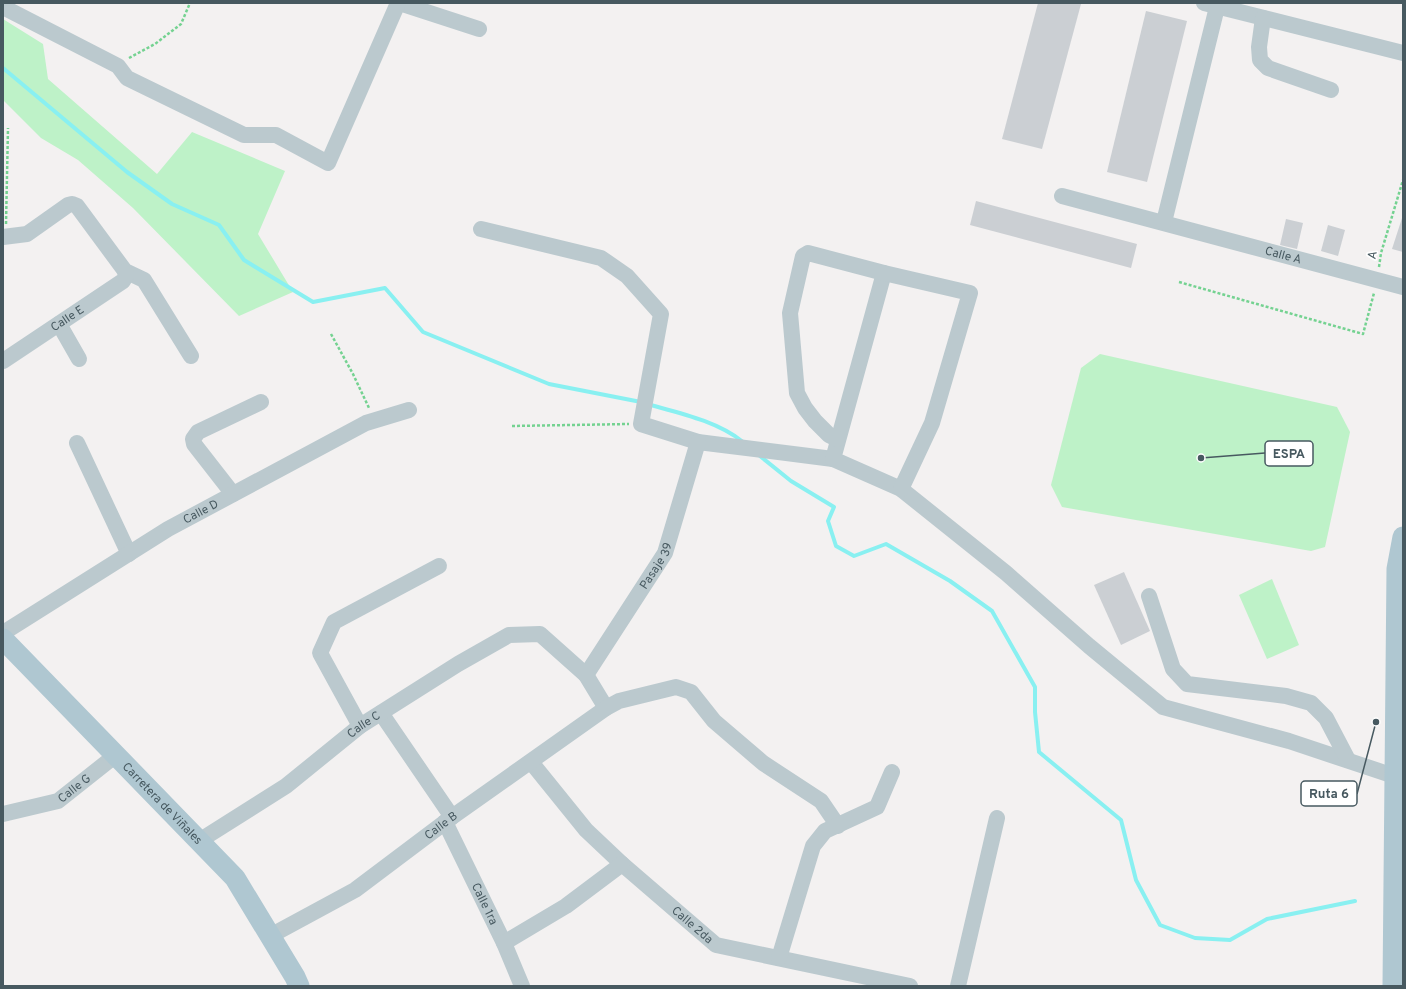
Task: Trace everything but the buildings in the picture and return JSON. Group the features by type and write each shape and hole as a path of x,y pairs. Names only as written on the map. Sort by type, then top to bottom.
{"main road":[{"path":"1393,986 1398,848 1394,776 1400,569 1403,537"},
{"name":"Carretera de Viñales","path":"3,639 235,878 299,986"}],"street":[{"path":"3,7 118,66 127,78 244,135 276,135 328,163 399,3 479,29"},
{"path":"1164,222 1213,4 1403,53"},
{"path":"1263,18 1258,47 1260,60 1268,68 1331,90"},
{"name":"Calle A","path":"1062,196 1403,287"},
{"path":"4,237 27,234 72,204 77,206 125,271 144,280 192,356"},
{"path":"482,229 601,258 627,276 661,314 641,424 698,442 764,449 833,459 901,490 1006,573 1089,646 1163,707 1289,741 1394,776"},
{"path":"837,439 829,435 815,422 804,408 797,392 790,313 803,256 808,253 970,293 932,424 901,490"},
{"name":"Calle E","path":"3,361 123,281 126,276 125,271"},
{"path":"833,459 837,439 884,273"},
{"path":"59,324 79,359"},
{"path":"233,494 194,444 193,439 198,432 261,402"},
{"name":"Calle D","path":"3,633 168,529 374,421 409,410"},
{"name":"Pasaje 39","path":"586,676 664,553 698,442"},
{"path":"77,443 129,554"},
{"path":"360,726 320,653 334,622 439,566"},
{"path":"1149,596 1173,669 1187,684 1286,696 1311,703 1326,718 1348,760"},
{"name":"Calle C","path":"199,841 286,786 360,726 509,635 540,634 586,676"},
{"path":"586,676 606,708"},
{"name":"Calle B","path":"270,936 355,890 449,820 606,708 619,702 676,687 692,692 714,721 763,763 821,801 838,826"},
{"name":"Calle 1ra","path":"380,713 449,820 522,986"},
{"name":"Calle G","path":"3,814 58,801 116,755"},
{"name":"Calle 2da","path":"531,762 586,830 622,864 716,945 910,986"},
{"path":"779,958 813,846 825,832 877,807 892,772"},
{"path":"958,986 997,818"},
{"path":"504,943 566,906 622,864"}],"path":[{"path":"118,66 155,44 181,24 190,3"},
{"path":"4,237 8,128"},
{"name":"A","path":"1179,282 1363,334 1377,280 1381,253 1403,180"},
{"path":"331,334 353,374 374,421"},
{"path":"512,426 641,424"}],"green space":[{"path":"3,19 43,44 48,79 157,174 192,132 285,171 258,234 293,292 239,316 133,208 78,160 41,138 3,100"},
{"path":"1100,354 1337,407 1350,432 1325,547 1311,551 1062,507 1051,485 1081,368"},
{"path":"1272,579 1299,645 1267,659 1239,595"}],"waterway":[{"path":"3,68 127,172 172,204 219,225 244,260 313,302 385,288 423,332 549,384 641,402"},
{"path":"647,404 685,414 710,423 722,428 743,442"},
{"path":"760,456 791,481 834,507 828,521 836,546 854,556 886,544 950,581 992,611 1035,687 1035,712 1039,752 1121,820 1136,880 1160,925 1195,938 1230,940 1267,919 1355,901"}],"place":[{"name":"ESPA","path":"1201,458"},
{"name":"Ruta 6","path":"1376,722"}]}
